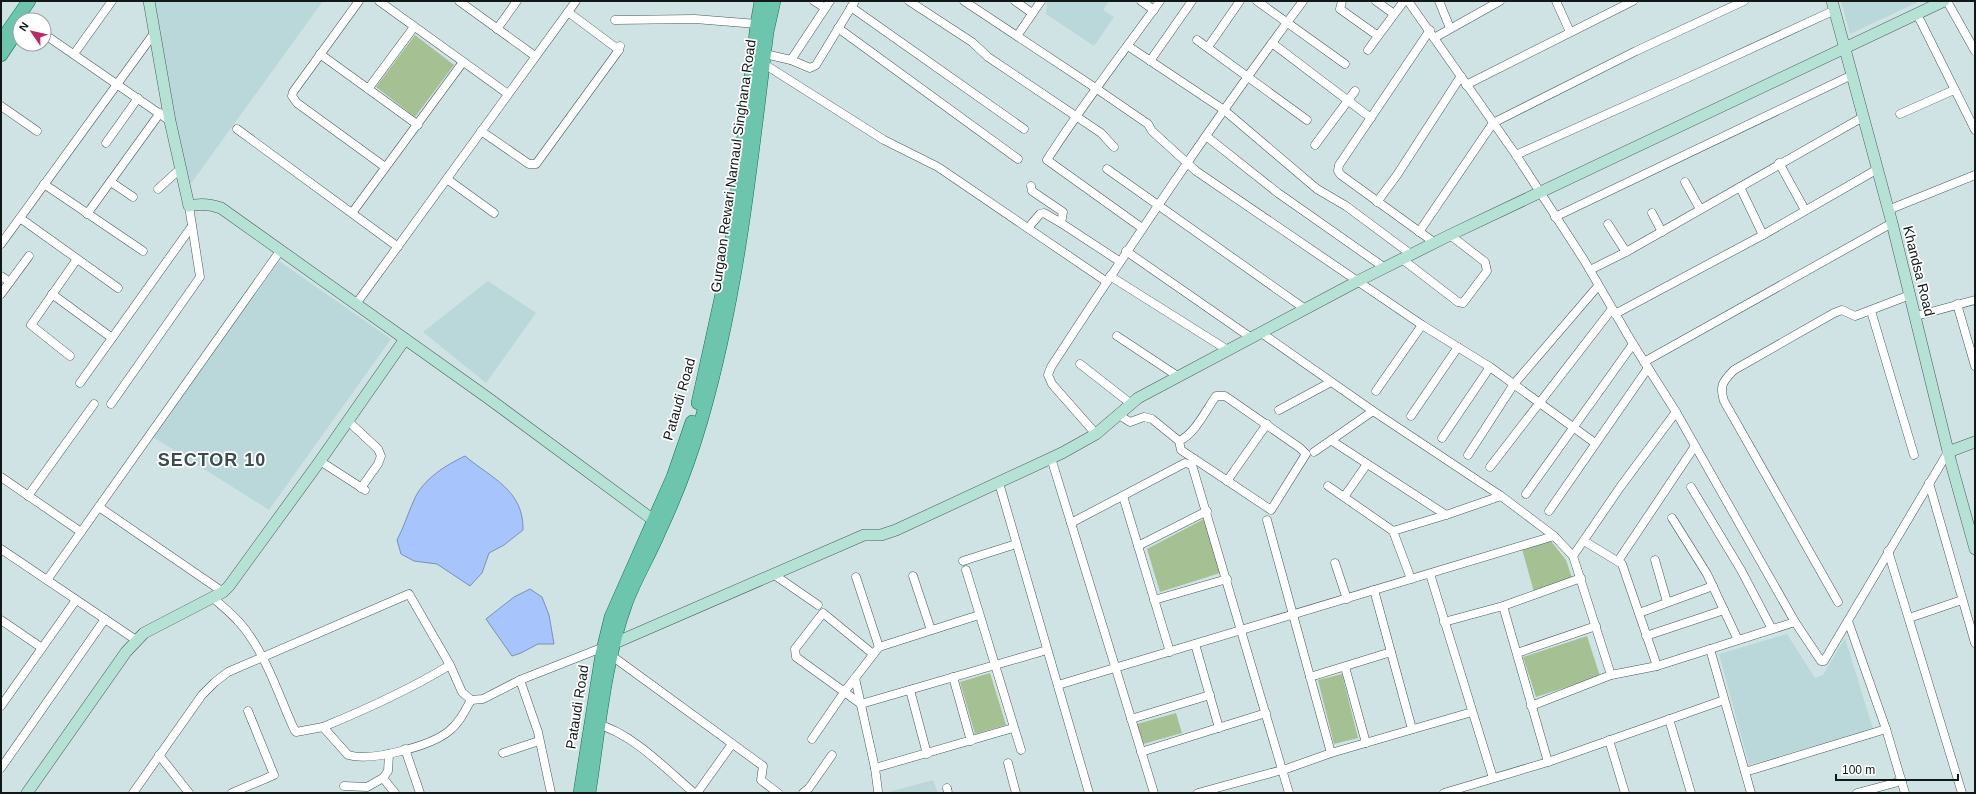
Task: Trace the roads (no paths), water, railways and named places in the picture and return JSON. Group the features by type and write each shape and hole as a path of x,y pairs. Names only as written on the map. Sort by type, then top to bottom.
{"main road":[{"path":"1,41 29,1"},
{"path":"31,12 39,1"},
{"path":"738,224 757,24 761,1"},
{"name":"Gurgaon Rewari Narnaul Singhana Road","path":"589,793 595,724 610,649 658,523 682,480 712,382 732,295 738,224 774,1"},
{"path":"1,55 12,39"},
{"name":"Pataudi Road","path":"580,793 595,724"}],"street":[{"path":"74,54 112,1"},
{"path":"111,404 200,277 200,264 170,121 149,1"},
{"path":"359,1 293,92 292,96 294,100 386,167"},
{"path":"379,1 508,94"},
{"path":"459,1 535,56"},
{"path":"497,29 517,1"},
{"path":"356,304 576,1"},
{"path":"791,60 827,4 814,1"},
{"path":"909,1 972,42 988,57 1101,134 1114,147"},
{"path":"964,1 1148,124 1152,131 1196,171 1422,325 1490,367 1572,428 1595,443"},
{"path":"1015,1 1032,13"},
{"path":"1016,36 1041,1"},
{"path":"1141,1 1154,10"},
{"path":"1142,228 1047,160 1075,117 1160,1"},
{"path":"1150,61 1192,1"},
{"path":"1208,47 1240,1"},
{"path":"1258,1 1345,64"},
{"path":"1096,434 1052,384 1048,375 1051,367 1119,261 1187,162 1303,1"},
{"path":"1342,1 1340,9 1378,36"},
{"path":"1376,1 1394,14"},
{"path":"1368,50 1404,1"},
{"path":"1408,1 1516,155 1539,193 1590,270 1633,344 1676,412 1794,622 1818,660 1822,662 1848,621 1888,551 1948,452 1975,442"},
{"path":"1439,1 1450,28"},
{"path":"1435,243 1341,175 1338,170 1339,165 1432,34 1450,28 1498,1"},
{"path":"1556,1 1570,32"},
{"path":"1466,85 1570,32 1620,4 1633,1"},
{"path":"1420,232 1493,123 1643,48 1744,1"},
{"path":"133,793 202,695 228,672 409,594 450,665 462,692 471,700 483,699 520,680 610,649 773,574 864,535 881,535 896,530 999,483 1096,434 1130,403 1179,377 1226,349 1358,280 1944,1"},
{"path":"1947,1 1975,51"},
{"path":"764,59 791,60 808,67 813,67 820,60 853,4 1024,129"},
{"path":"1516,155 1685,80 1833,5"},
{"name":"Khandsa Road","path":"1833,5 1916,316 1948,452 1974,543"},
{"path":"481,131 529,164 536,164 619,48 568,12"},
{"path":"1917,14 1975,130"},
{"path":"615,20 695,19 757,24"},
{"path":"368,90 414,27"},
{"path":"838,28 1018,159"},
{"path":"1,244 155,32"},
{"path":"52,39 170,121"},
{"path":"1197,40 1306,120"},
{"path":"1272,43 1371,118"},
{"path":"1128,46 1224,110 1317,189 1346,206 1458,302 1463,303 1487,271 1487,266 1485,262 1450,235"},
{"path":"320,54 418,125"},
{"path":"764,59 884,140 938,168 1108,279 1226,349"},
{"path":"352,213 463,62"},
{"path":"1555,217 1852,75"},
{"path":"1377,202 1397,175 1461,76"},
{"path":"1900,114 1954,90"},
{"path":"1315,145 1355,91"},
{"path":"106,143 138,98"},
{"path":"1,106 36,131"},
{"path":"87,214 160,114"},
{"path":"1590,270 1662,232 1779,163 1864,117"},
{"path":"237,129 398,247"},
{"path":"1206,136 1278,192 1385,268"},
{"path":"1779,163 1805,210"},
{"path":"158,189 180,169"},
{"path":"1107,169 1305,309"},
{"path":"1490,467 1539,402 1614,312 1763,235 1876,170"},
{"path":"1888,210 1975,175"},
{"path":"447,179 494,213"},
{"path":"111,182 133,197"},
{"path":"1685,182 1700,209"},
{"path":"44,184 143,252"},
{"path":"1031,186 1032,190 1063,212 1064,215 1060,220 1061,223"},
{"path":"1740,187 1763,235"},
{"path":"189,206 201,203 210,204 221,208 488,398 658,523"},
{"path":"1028,228 1040,214 1044,213 1119,261"},
{"path":"1652,213 1662,232"},
{"path":"20,218 118,288"},
{"path":"1549,511 1646,365 1892,223"},
{"path":"1608,224 1626,252"},
{"path":"80,384 192,226"},
{"path":"47,580 280,251"},
{"path":"1126,251 1250,337"},
{"path":"1,294 29,256"},
{"path":"70,356 31,326 77,259"},
{"path":"1,276 10,282"},
{"path":"1468,455 1514,384 1598,286"},
{"path":"52,294 112,338"},
{"path":"1838,602 1753,454 1721,392 1722,383 1734,370 1827,316 1842,310 1855,316 1910,295"},
{"path":"1916,316 1975,300"},
{"path":"1957,304 1975,366"},
{"path":"1871,311 1914,455"},
{"path":"1376,391 1422,325"},
{"path":"1260,332 1373,411 1501,496 1554,536 1573,556 1611,675"},
{"path":"1117,336 1179,377"},
{"path":"27,793 136,640 144,633 223,592 229,586 320,461 405,339"},
{"path":"1526,494 1633,344"},
{"path":"1411,416 1458,347"},
{"path":"1080,364 1130,403"},
{"path":"1442,438 1490,367"},
{"path":"1279,410 1331,382"},
{"path":"1118,415 1130,422 1144,417 1152,419 1179,441 1181,450 1271,510 1306,454 1267,424 1225,396 1219,394 1185,439 1179,441"},
{"path":"28,496 94,404"},
{"path":"1314,452 1332,441 1373,411"},
{"path":"1573,556 1676,412"},
{"path":"320,461 364,490 381,456 378,449 348,421"},
{"path":"1227,481 1267,424"},
{"path":"1332,441 1446,516"},
{"path":"1618,561 1695,446"},
{"path":"1051,458 1117,668 1154,793"},
{"path":"1071,523 1188,463 1194,467 1266,714 1284,769 1289,793"},
{"path":"1344,497 1367,464"},
{"path":"1,477 81,532"},
{"path":"999,483 1089,793"},
{"path":"1929,483 1975,643"},
{"path":"1328,486 1393,531 1411,579"},
{"path":"1691,487 1742,570 1772,629"},
{"path":"1123,496 1170,652"},
{"path":"1393,531 1446,516 1501,496"},
{"path":"99,507 223,592"},
{"path":"1138,546 1207,511"},
{"path":"1672,518 1713,586 1738,640"},
{"path":"1267,520 1331,753"},
{"path":"1058,686 1554,536"},
{"path":"1584,541 1622,564 1657,666"},
{"path":"963,561 1016,544"},
{"path":"1,549 136,640"},
{"path":"1888,551 1962,793"},
{"path":"1655,560 1667,602"},
{"path":"1335,563 1347,599"},
{"path":"966,570 1013,728 1021,750"},
{"path":"773,574 818,605"},
{"path":"1430,574 1492,778"},
{"path":"913,576 931,630"},
{"path":"856,577 879,646"},
{"path":"1444,622 1503,606 1581,578"},
{"path":"1154,600 1227,579"},
{"path":"1639,613 1713,586"},
{"path":"1374,590 1412,729"},
{"path":"212,597 240,622 262,658 296,732 323,727 367,709 415,686 450,665"},
{"path":"1,706 76,600"},
{"path":"1909,618 1962,600"},
{"path":"1503,606 1548,762"},
{"path":"1646,636 1724,610"},
{"path":"861,704 796,657 795,649 823,613 873,654"},
{"path":"812,739 845,691 879,646 979,614"},
{"path":"1,768 105,619"},
{"path":"1,620 42,648"},
{"path":"1848,621 1886,729 1905,793"},
{"path":"1531,706 1611,675 1657,666 1794,622"},
{"path":"1517,653 1596,626"},
{"path":"1195,644 1219,728"},
{"path":"610,649 732,744 763,766 761,780 778,793"},
{"path":"1710,649 1751,793"},
{"path":"861,704 1047,650"},
{"path":"1310,677 1391,652"},
{"path":"1345,666 1366,743"},
{"path":"953,677 971,741"},
{"path":"855,678 875,768 878,791"},
{"path":"520,680 539,740 551,793"},
{"path":"910,690 927,754"},
{"path":"1132,719 1210,695"},
{"path":"323,727 348,755 354,757 389,754 432,741 449,731 462,716 471,700"},
{"path":"1444,793 1548,762 1668,718 1724,700"},
{"path":"232,793 247,790 274,775 248,711"},
{"path":"1198,793 1284,769 1331,753 1472,712"},
{"path":"1141,752 1266,714"},
{"path":"1668,718 1691,793"},
{"path":"595,724 616,732 648,754 695,793 732,744"},
{"path":"875,768 1013,728"},
{"path":"1745,772 1886,729"},
{"path":"503,753 539,740"},
{"path":"1609,740 1625,793"},
{"path":"405,749 420,793"},
{"path":"344,786 366,790 383,778 388,771 389,754"},
{"path":"159,755 189,793"},
{"path":"803,793 809,788 832,755"},
{"path":"1008,764 1016,793"},
{"path":"383,778 395,793"},
{"path":"1857,793 1902,780"}],"water":[{"path":"465,456 504,486 512,495 522,516 523,530 504,545 489,553 482,573 470,586 437,564 414,561 401,554 397,540 418,492 429,479 443,468"},
{"path":"530,589 542,597 549,615 554,644 538,644 512,656 486,619 514,597"}],"district":[{"name":"SECTOR 10","path":"212,460"}]}
